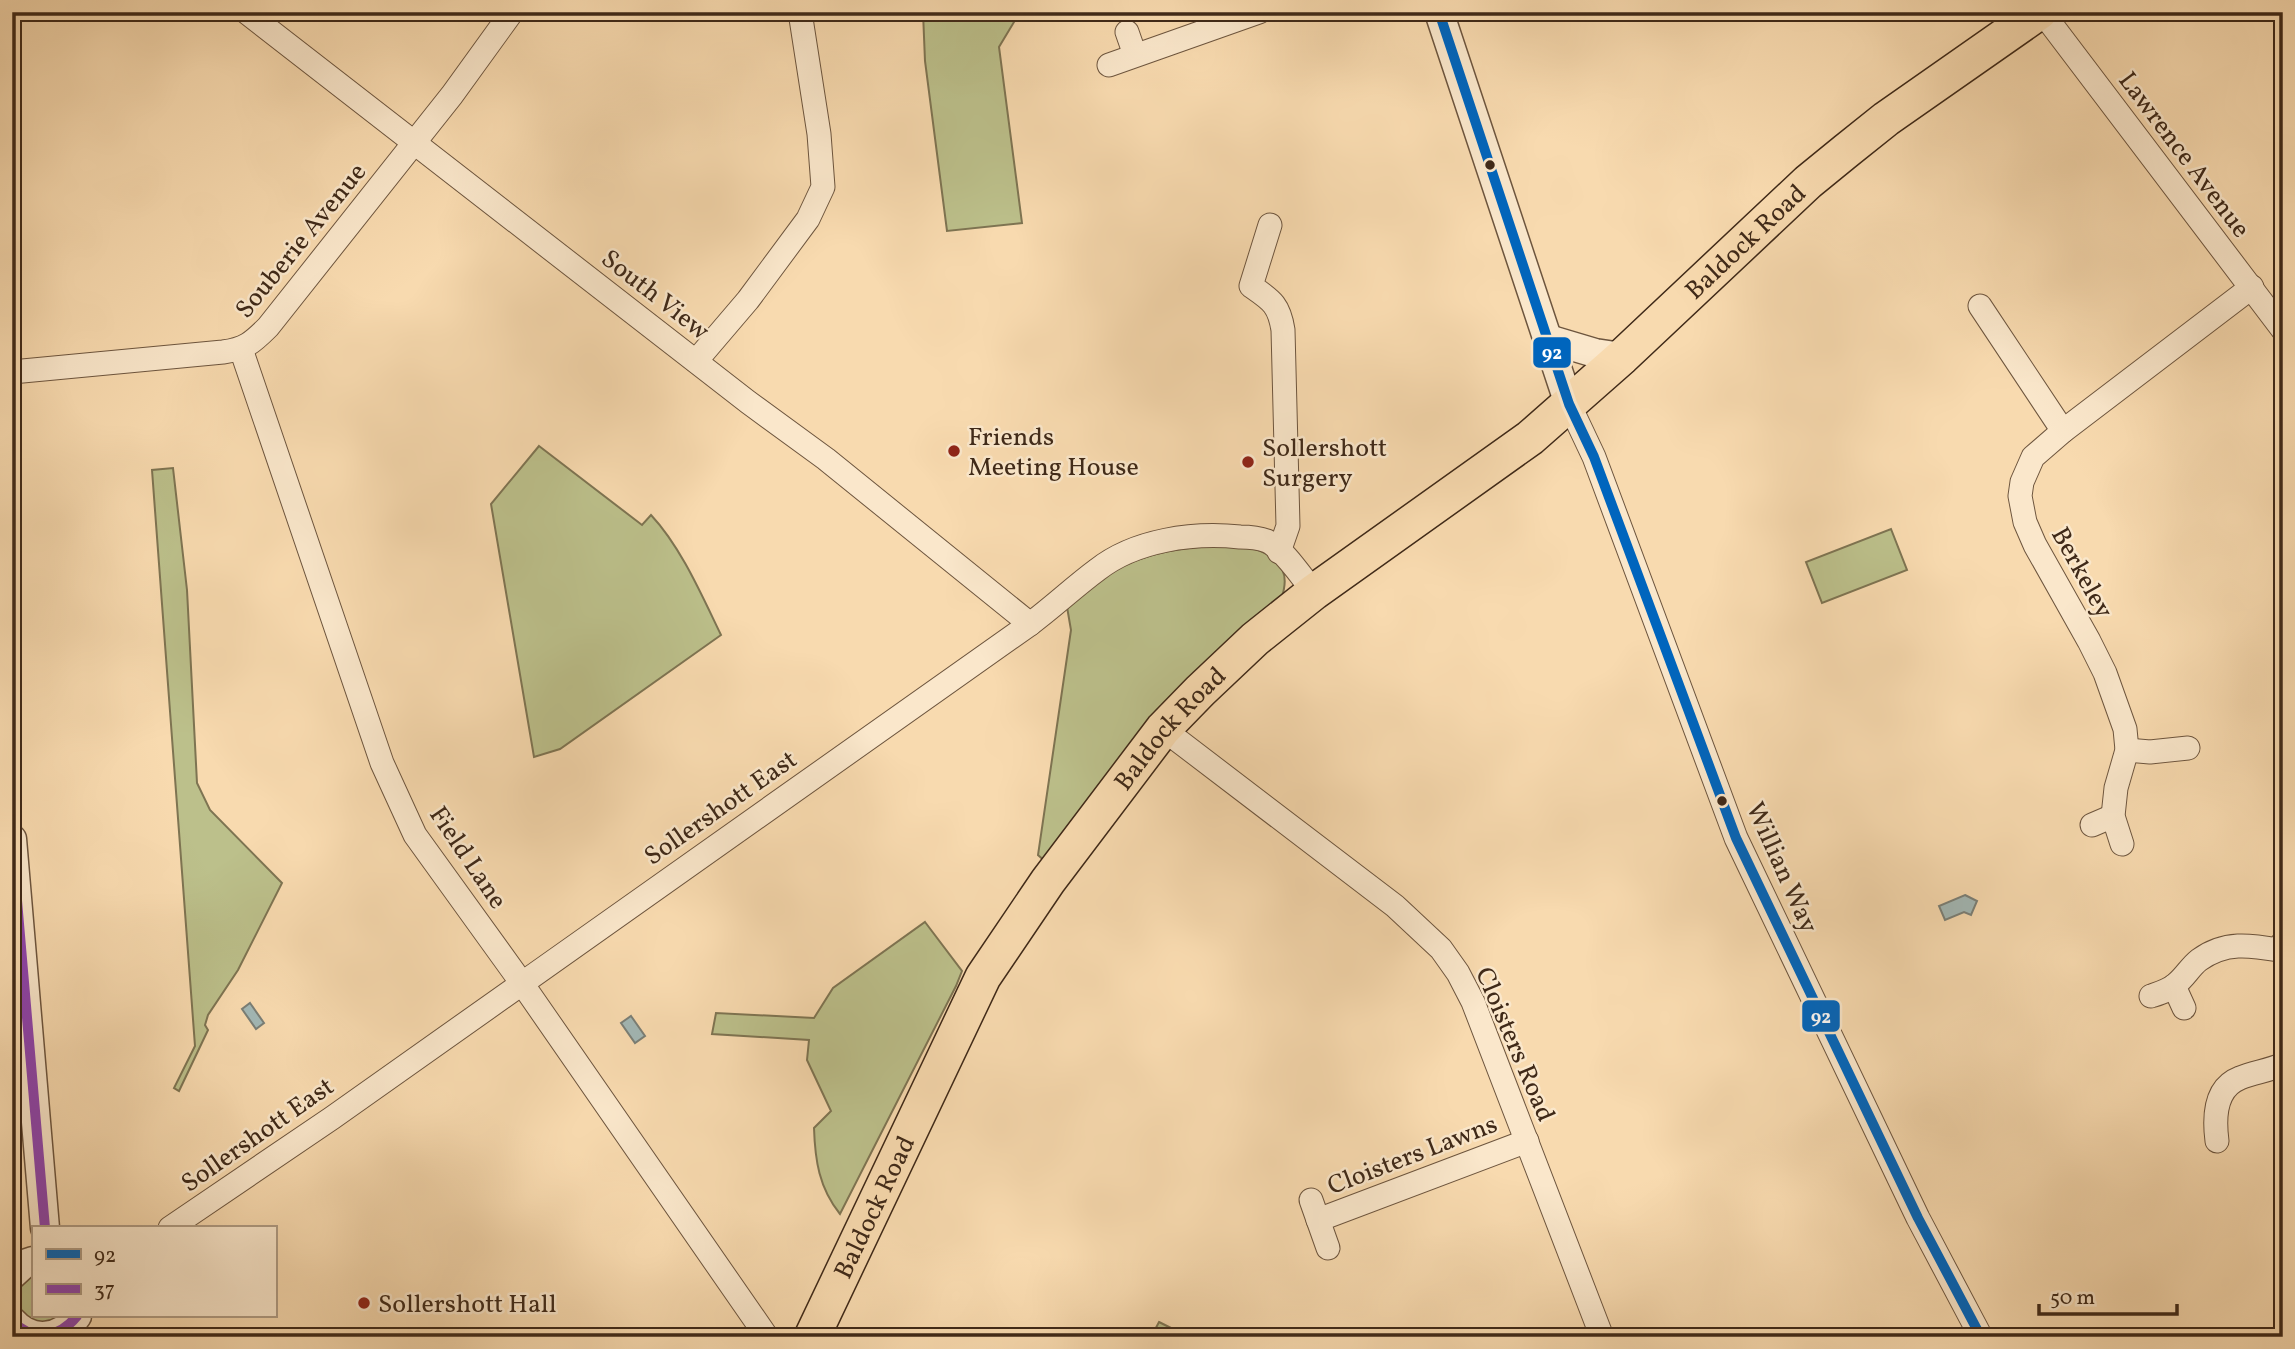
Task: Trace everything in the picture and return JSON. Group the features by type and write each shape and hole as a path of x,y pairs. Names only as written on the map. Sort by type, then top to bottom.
{"main road":[{"name":"Baldock Road","path":"812,1337 983,977 1048,881 1163,729 1255,639 1314,592 1530,438 1846,151 1886,119 2041,12"}],"street":[{"name":"South View","path":"246,12 826,459 1030,624"},
{"name":"Souberie Avenue","path":"12,372 241,349 253,342 268,327 414,143 512,12"},
{"path":"696,360 748,300 808,219 823,187 820,145 800,12"},
{"path":"1109,65 1259,12"},
{"path":"1439,12 1569,404"},
{"name":"Lawrence Avenue","path":"2041,12 2283,330"},
{"path":"1127,32 1135,55"},
{"path":"1270,225 1251,285 1274,303 1280,314 1283,330 1288,526 1279,552"},
{"name":"Berkeley","path":"2122,844 2103,820 2127,750 2125,729 2105,673 2025,522 2022,482 2033,457 2063,430 2252,287"},
{"path":"1980,306 2063,430"},
{"path":"1548,339 1595,353 1622,357"},
{"name":"Field Lane","path":"241,349 382,763 415,835 521,982 768,1337"},
{"name":"Willian Way","path":"1569,404 1594,457 1736,838 1918,1218 1981,1337"},
{"name":"Sollershott East","path":"173,1226 332,1118 1030,624 1098,568 1135,550 1198,535 1223,535 1269,542 1314,592"},
{"name":"Cloisters Road","path":"1163,729 1378,892 1441,949 1474,1002 1602,1337"},
{"path":"2127,750 2150,752 2188,748"},
{"path":"12,839 45,1226"},
{"path":"2151,996 2174,986 2200,960 2220,949 2238,944 2282,948"},
{"path":"2174,986 2184,1008"},
{"path":"2217,1141 2215,1113 2222,1093 2238,1078 2283,1064"},
{"name":"Cloisters Lawns","path":"1328,1248 1314,1210 1527,1140"},
{"path":"12,1321 22,1331 59,1331"}],"green space":[{"path":"923,12 1020,12 999,47 1022,223 947,231 925,61"},
{"path":"539,446 642,525 651,515 681,557 721,635 560,749 534,757 491,504"},
{"path":"173,468 187,590 197,783 210,810 282,883 238,970 208,1015 205,1025 208,1030 179,1091 174,1088 195,1046 152,470"},
{"path":"1891,529 1907,570 1822,603 1806,562"},
{"path":"1239,543 1269,555 1282,568 1284,586 1281,599 1046,862 1038,855 1071,630 1067,607 1104,577 1140,559 1173,550"},
{"path":"925,922 962,971 840,1214 827,1194 817,1162 814,1128 831,1111 807,1060 809,1040 712,1034 716,1013 814,1018 833,988"},
{"path":"32,1275 32,1318 58,1318 43,1322 28,1319 18,1306 19,1286"},
{"path":"1159,1322 1189,1337 1151,1337"}],"water":[{"path":"1965,895 1977,901 1971,915 1964,912 1945,920 1939,906"},
{"path":"250,1003 264,1023 256,1029 242,1009"},
{"path":"631,1016 645,1036 635,1043 621,1023"}],"transit line":[{"name":"92","path":"1439,12 1569,404 1594,457 1736,838 1918,1218 1981,1337"},
{"name":"37","path":"12,842 45,1226"},
{"name":"37","path":"12,1321 29,1332 46,1335 62,1329 75,1318"}],"place":[{"name":"Friends Meeting House","path":"954,451"},
{"name":"Sollershott Surgery","path":"1248,462"},
{"name":"Sollershott Hall","path":"364,1303"}]}
